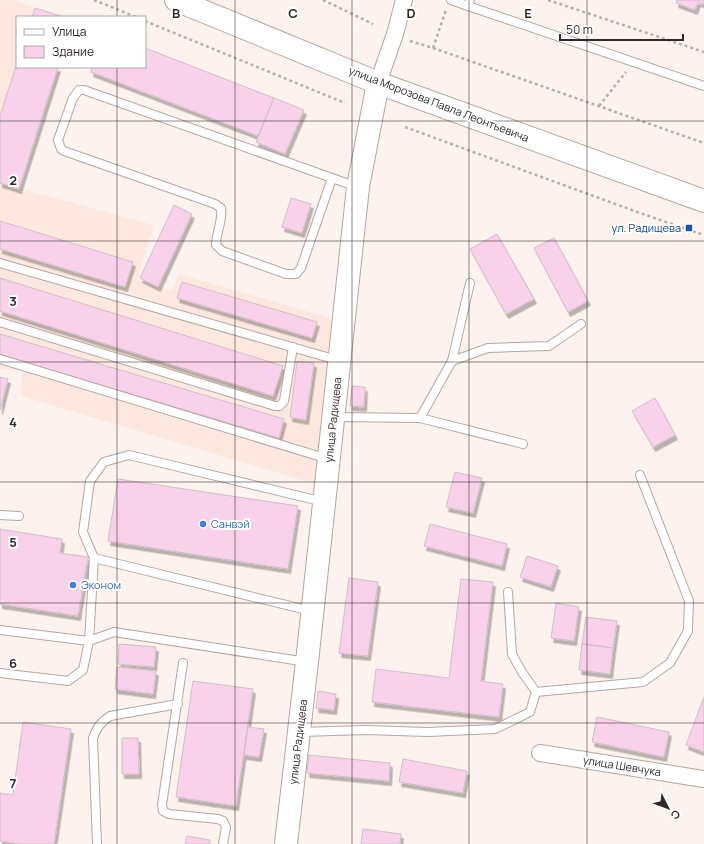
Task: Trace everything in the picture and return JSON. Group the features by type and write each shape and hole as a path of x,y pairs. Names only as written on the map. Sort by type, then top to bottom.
{"street":[{"name":"улица Морозова Павла Леонтьевича","path":"176,0 378,83 704,201"},
{"name":"улица Радищева","path":"286,844 313,612 358,187 378,83 404,0"},
{"name":"улица Шевчука","path":"540,753 704,779"}],"lane":[{"path":"449,3 469,3 704,86"},
{"path":"332,178 301,268 296,274 286,274 222,251 216,245 216,238 222,216 221,208 215,204 64,151 61,149 58,140 72,98 79,90 84,90 358,187"},
{"path":"0,263 340,361"},
{"path":"420,418 452,361 470,283"},
{"path":"0,322 276,406 280,406 284,401 293,347"},
{"path":"452,361 488,348 549,346 581,324"},
{"path":"0,359 329,460"},
{"path":"334,417 420,418 523,444"},
{"path":"0,673 68,681 83,670 89,641 94,558 83,532 90,481 104,462 129,455 324,502"},
{"path":"536,692 643,682 670,664 688,631 689,601 640,475"},
{"path":"0,515 19,516"},
{"path":"94,558 313,612"},
{"path":"508,592 512,654 536,692"},
{"path":"0,630 89,641 114,632 307,662"},
{"path":"183,664 162,805 163,810 169,814 218,819 223,821 226,827 223,844"},
{"path":"299,732 366,730 427,732 495,730 530,712 536,692"},
{"path":"97,844 93,738 97,728 102,721 110,716 178,704"}],"path":[{"path":"94,0 134,16"},
{"path":"323,0 373,24"},
{"path":"548,0 704,52"},
{"path":"433,48 449,3"},
{"path":"146,21 345,103"},
{"path":"410,41 704,143"},
{"path":"599,106 634,62"},
{"path":"405,128 704,235"}],"shaded area":[{"path":"0,0 14,0 35,8 32,16 16,16 16,66 0,116"},
{"path":"0,183 154,225 137,280 172,291 179,274 337,320 315,484 21,396 22,373 0,368"}],"building":[{"path":"677,0 704,0 704,4 698,2 695,10 676,3"},
{"path":"35,8 61,16 32,16"},
{"path":"146,48 274,98 258,136 91,72 92,68 146,68"},
{"path":"16,66 16,68 58,68 19,189 0,183 0,116"},
{"path":"274,98 304,110 285,154 256,142"},
{"path":"291,198 311,204 302,233 282,227"},
{"path":"174,205 192,214 158,287 140,278"},
{"path":"0,221 133,262 125,287 0,249"},
{"path":"497,234 534,299 506,314 470,249"},
{"path":"554,238 588,301 568,312 534,248"},
{"path":"0,278 283,366 273,396 0,311"},
{"path":"182,282 317,322 312,338 177,298"},
{"path":"0,334 284,419 279,438 0,355"},
{"path":"297,361 314,363 306,420 290,417"},
{"path":"0,377 8,379 0,410"},
{"path":"352,386 365,387 364,407 350,406"},
{"path":"655,398 675,435 653,447 632,411"},
{"path":"455,472 482,478 473,513 446,507"},
{"name":"Санвэй","path":"118,479 298,506 288,569 108,541"},
{"path":"430,524 507,544 502,566 424,546"},
{"path":"0,529 62,539 60,553 88,557 78,616 0,604"},
{"path":"527,556 558,566 551,587 520,577"},
{"path":"349,578 378,582 368,656 339,653"},
{"path":"461,579 493,582 481,681 503,684 499,717 372,702 376,669 449,678"},
{"path":"556,603 579,607 574,641 551,638"},
{"path":"586,617 617,621 613,648 582,644"},
{"path":"119,644 156,647 154,667 118,664"},
{"path":"582,644 613,648 610,674 579,670"},
{"path":"117,667 156,671 153,694 115,689"},
{"path":"193,681 253,689 236,806 176,797"},
{"path":"318,691 336,694 334,710 316,708"},
{"path":"704,697 704,752 686,745"},
{"path":"597,717 669,732 664,757 592,742"},
{"path":"23,722 71,729 54,844 19,844 0,841 0,793 13,795"},
{"path":"248,727 264,729 259,757 244,755"},
{"path":"122,738 138,738 139,774 122,774"},
{"path":"309,755 390,763 389,781 307,773"},
{"path":"403,759 467,771 463,793 399,782"},
{"path":"363,829 401,834 400,844 361,844"},
{"path":"187,836 210,840 209,844 185,844"}],"place":[{"name":"ул. Радищева","path":"689,228"},
{"name":"Санвэй","path":"203,524"},
{"name":"Эконом","path":"73,585"}]}
